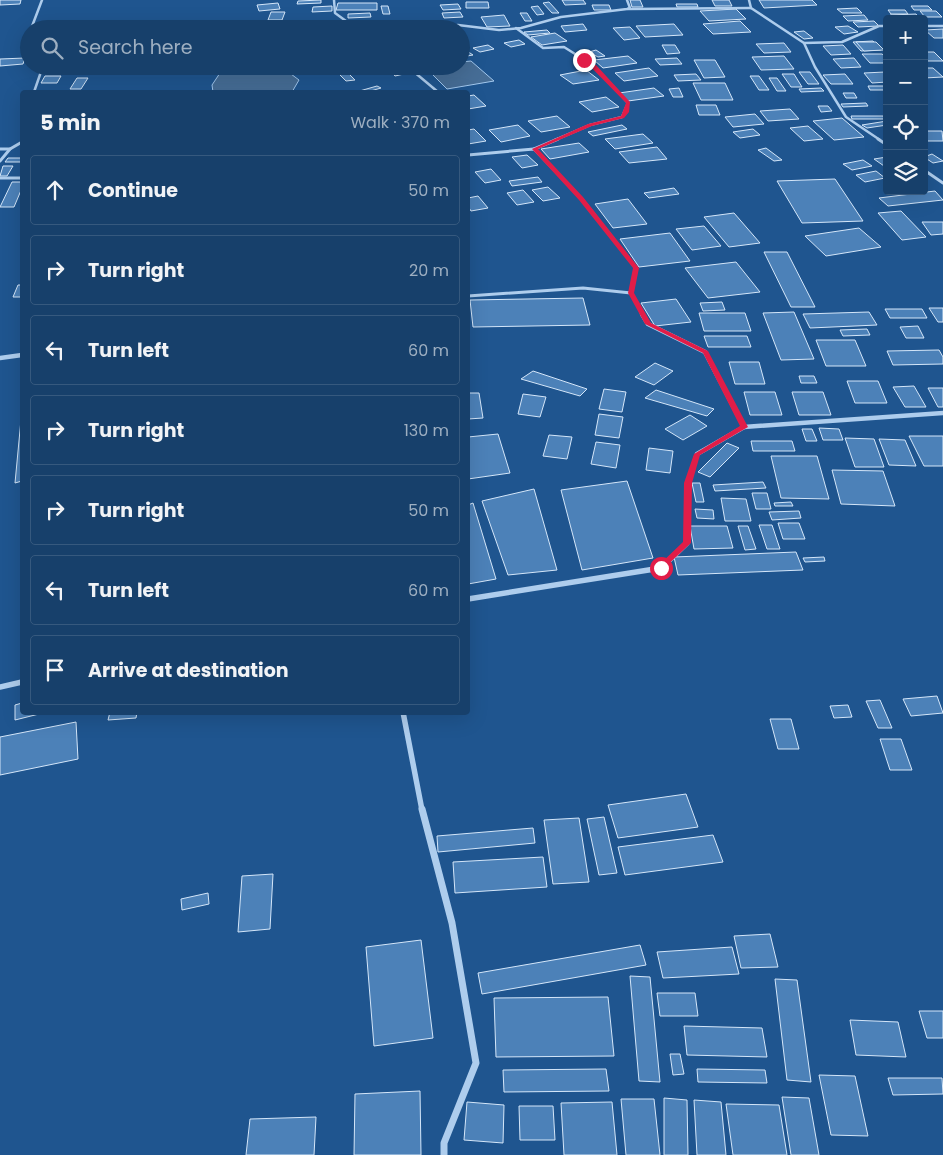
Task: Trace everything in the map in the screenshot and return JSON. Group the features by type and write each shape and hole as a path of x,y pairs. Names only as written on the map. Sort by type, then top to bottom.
{"street":[{"path":"34,20 42,0"},
{"path":"334,0 335,14 344,20"},
{"path":"627,0 630,8 627,9"},
{"path":"749,0 751,8"},
{"path":"470,26 499,30 516,28 561,17 627,9 751,8 804,43 815,67 846,117 883,143"},
{"path":"804,43 842,42 878,26 883,26"},
{"path":"928,26 943,26"},
{"path":"470,156 534,149 590,125 622,117 628,103 594,66 564,47 543,48 516,28"},
{"path":"35,90 40,75"},
{"path":"418,75 436,90"},
{"path":"0,161 10,149 20,143"},
{"path":"0,149 10,149"},
{"path":"534,149 581,198 636,268 631,293 648,324 706,352 744,427"},
{"path":"928,173 943,183"},
{"path":"0,178 20,178"},
{"path":"470,296 583,288 631,293"},
{"path":"0,358 20,355"},
{"path":"470,599 661,568 687,543 688,483 697,454 744,427 943,413"},
{"path":"0,687 20,682"},
{"path":"404,715 426,832 452,923 476,1063 444,1143 444,1155"}],"water":[{"path":"470,61 494,81 447,89 433,75 470,75"},
{"path":"219,75 292,75 299,80 293,90 213,90 212,85"}],"building":[{"path":"0,0 21,0 20,4 0,5"},
{"path":"321,0 321,3 297,4 298,1"},
{"path":"562,0 583,0 586,4 565,5"},
{"path":"630,0 640,0 643,7 632,7"},
{"path":"712,0 729,0 732,6 715,6"},
{"path":"759,0 812,0 817,5 764,8"},
{"path":"466,2 488,2 489,8 466,8"},
{"path":"549,2 559,13 552,13 543,3"},
{"path":"278,3 280,9 259,11 257,5"},
{"path":"338,3 377,3 377,10 336,10"},
{"path":"458,4 461,9 443,10 440,5"},
{"path":"676,4 697,4 698,7 677,7"},
{"path":"592,5 609,5 611,10 594,10"},
{"path":"332,6 332,11 312,12 313,7"},
{"path":"381,6 388,6 390,14 383,14"},
{"path":"538,6 544,14 537,15 531,7"},
{"path":"911,6 928,6 932,10 914,10"},
{"path":"857,8 862,13 842,13 837,9"},
{"path":"736,9 746,19 709,21 700,11"},
{"path":"888,10 905,10 908,14 891,14"},
{"path":"920,11 936,11 942,17 928,17 928,15 923,15"},
{"path":"271,12 285,12 282,20 268,20"},
{"path":"460,12 463,17 444,18 442,13"},
{"path":"370,13 371,17 348,18 348,14"},
{"path":"520,13 527,13 532,21 525,21"},
{"path":"504,15 510,26 487,27 481,17"},
{"path":"864,15 868,20 848,21 843,16"},
{"path":"740,21 751,32 713,34 703,24"},
{"path":"874,21 879,26 858,27 853,22"},
{"path":"583,24 587,30 565,32 561,26"},
{"path":"674,24 683,35 645,37 636,26"},
{"path":"848,26 858,32 844,34 835,27"},
{"path":"630,27 640,38 624,40 613,28"},
{"path":"943,29 943,38 934,38 928,33 928,30"},
{"path":"547,30 550,33 528,35 524,32"},
{"path":"804,31 813,38 804,39 794,32"},
{"path":"555,33 567,41 542,45 531,37"},
{"path":"519,40 525,44 511,47 504,43"},
{"path":"873,41 881,50 861,51 853,42"},
{"path":"856,42 876,42 883,49 883,50 864,51"},
{"path":"784,43 791,52 764,53 756,44"},
{"path":"488,45 494,49 480,52 473,48"},
{"path":"662,45 675,45 680,53 667,54"},
{"path":"843,45 851,54 831,55 823,46"},
{"path":"596,50 605,56 598,57 589,52"},
{"path":"928,52 934,52 943,61 928,61"},
{"path":"862,54 883,55 883,63 870,63"},
{"path":"628,56 637,63 603,68 594,60"},
{"path":"784,56 794,69 761,70 752,57"},
{"path":"20,58 20,64 0,66 0,59"},
{"path":"677,58 682,64 660,65 655,59"},
{"path":"854,58 861,67 841,68 833,59"},
{"path":"694,60 715,60 725,77 704,78"},
{"path":"649,68 658,76 624,81 615,73"},
{"path":"928,68 933,68 943,77 928,78"},
{"path":"586,70 599,80 573,84 560,75"},
{"path":"799,72 810,72 819,84 808,84"},
{"path":"883,72 883,82 872,83 864,73"},
{"path":"696,74 701,80 678,81 674,75"},
{"path":"782,74 794,74 802,87 791,87"},
{"path":"845,74 853,84 831,84 823,75"},
{"path":"340,75 350,75 355,80 346,81"},
{"path":"45,76 61,76 57,83 41,83"},
{"path":"750,76 759,76 769,90 759,90"},
{"path":"77,78 88,78 81,89 70,89"},
{"path":"769,78 777,78 786,91 777,91"},
{"path":"693,83 725,83 733,100 701,100"},
{"path":"377,86 381,88 374,90 363,90"},
{"path":"868,86 883,86 883,90 870,90"},
{"path":"654,88 664,96 628,101 619,93"},
{"path":"679,88 683,97 673,97 669,89"},
{"path":"821,88 824,91 801,92 799,89"},
{"path":"843,93 854,93 857,98 846,98"},
{"path":"474,95 486,106 470,109 470,96"},
{"path":"606,97 619,107 592,112 579,102"},
{"path":"866,103 868,106 843,107 841,104"},
{"path":"696,105 716,105 720,115 699,115"},
{"path":"818,106 828,106 832,111 821,112"},
{"path":"790,109 799,119 768,121 760,111"},
{"path":"755,114 764,124 733,127 725,117"},
{"path":"557,116 570,127 541,132 528,121"},
{"path":"851,116 883,116 883,119 852,119"},
{"path":"842,118 864,137 834,140 813,121"},
{"path":"883,122 883,126 867,128 862,125"},
{"path":"518,125 530,136 501,142 489,130"},
{"path":"622,125 627,129 593,136 588,132"},
{"path":"808,126 823,139 804,141 790,128"},
{"path":"474,129 486,141 470,144 470,130"},
{"path":"753,129 760,135 740,138 733,132"},
{"path":"928,131 942,131 943,141 928,141"},
{"path":"643,134 653,143 615,149 605,139"},
{"path":"579,143 589,152 550,159 541,149"},
{"path":"657,147 667,159 629,163 619,152"},
{"path":"766,148 782,160 774,161 758,150"},
{"path":"932,154 943,161 933,163 928,160 928,156"},
{"path":"527,155 538,165 522,168 512,157"},
{"path":"8,158 20,158 20,162 5,162"},
{"path":"883,158 883,165 874,159"},
{"path":"863,160 872,166 852,170 843,164"},
{"path":"3,166 13,166 7,176 0,176"},
{"path":"491,169 501,180 485,183 475,172"},
{"path":"876,171 883,178 865,182 856,175"},
{"path":"538,177 542,182 512,186 509,181"},
{"path":"835,179 863,221 802,223 777,181"},
{"path":"12,182 20,182 20,193 14,207 0,207"},
{"path":"548,187 560,198 543,201 532,190"},
{"path":"674,188 679,194 649,198 644,193"},
{"path":"523,190 534,202 517,205 507,193"},
{"path":"935,191 943,200 888,206 879,198 903,195 928,195 928,192"},
{"path":"478,196 488,208 471,211 470,198"},
{"path":"628,199 647,224 613,228 595,204"},
{"path":"901,211 926,237 902,240 878,213"},
{"path":"734,213 760,243 729,247 704,217"},
{"path":"922,222 943,222 943,234 931,235"},
{"path":"704,226 721,246 692,250 676,229"},
{"path":"859,228 881,247 826,256 805,236"},
{"path":"670,233 690,261 639,267 620,239"},
{"path":"764,252 787,252 815,307 791,307"},
{"path":"736,262 760,292 708,298 685,268"},
{"path":"18,285 20,285 20,297 13,297"},
{"path":"583,298 590,325 473,327 470,300"},
{"path":"676,299 691,322 655,326 641,303"},
{"path":"722,302 725,310 703,311 700,303"},
{"path":"929,308 943,308 943,322 938,322"},
{"path":"885,309 922,309 927,318 890,318"},
{"path":"794,312 814,359 781,360 763,313"},
{"path":"869,312 877,325 810,328 803,314"},
{"path":"699,313 745,313 751,331 704,331"},
{"path":"918,326 924,338 906,338 900,327"},
{"path":"867,329 870,335 843,336 840,330"},
{"path":"704,336 747,336 751,347 708,347"},
{"path":"816,340 855,340 866,366 826,366"},
{"path":"939,350 943,357 943,364 893,365 887,351"},
{"path":"729,362 759,362 765,384 735,384"},
{"path":"655,363 673,371 654,385 635,377"},
{"path":"533,371 587,389 580,396 521,379"},
{"path":"799,376 814,376 817,383 801,383"},
{"path":"847,381 878,381 887,403 855,403"},
{"path":"914,386 926,407 905,407 893,387"},
{"path":"928,388 943,388 943,407 938,407"},
{"path":"604,389 626,392 622,412 599,409"},
{"path":"656,390 714,409 707,416 645,398"},
{"path":"744,392 775,392 782,415 750,415"},
{"path":"792,392 823,392 831,415 799,415"},
{"path":"470,393 479,393 483,418 470,419"},
{"path":"523,394 546,397 540,417 518,414"},
{"path":"599,414 623,417 619,438 595,435"},
{"path":"690,415 707,426 683,440 665,429"},
{"path":"819,428 839,429 843,440 823,440"},
{"path":"802,429 812,429 817,441 806,441"},
{"path":"20,430 20,482 15,483"},
{"path":"498,434 510,473 470,479 470,437"},
{"path":"549,435 572,437 567,459 543,456"},
{"path":"909,436 943,436 943,466 924,466"},
{"path":"845,438 874,439 884,467 855,467"},
{"path":"879,439 905,440 916,466 889,465"},
{"path":"751,441 792,441 795,451 753,451"},
{"path":"596,442 620,445 616,468 591,464"},
{"path":"727,443 739,448 710,477 698,472"},
{"path":"649,448 673,451 670,473 646,470"},
{"path":"771,456 817,456 829,499 781,498"},
{"path":"832,470 883,471 895,506 841,504"},
{"path":"627,481 653,558 582,570 561,490"},
{"path":"763,482 766,488 715,491 713,485"},
{"path":"692,483 700,483 704,502 696,502"},
{"path":"534,489 557,570 508,575 482,501"},
{"path":"752,493 767,493 771,509 756,509"},
{"path":"721,498 746,499 751,521 725,521"},
{"path":"791,502 793,506 775,506 774,503"},
{"path":"473,503 496,579 470,584 470,504"},
{"path":"695,509 713,510 714,519 697,518"},
{"path":"799,511 801,518 772,520 769,512"},
{"path":"778,523 799,523 805,539 783,539"},
{"path":"759,525 772,525 780,549 767,549"},
{"path":"690,526 727,526 733,548 694,549"},
{"path":"738,526 748,526 756,549 745,550"},
{"path":"796,552 803,570 678,575 674,557"},
{"path":"824,557 825,561 805,562 803,558"},
{"path":"937,696 943,713 911,716 903,699"},
{"path":"880,700 892,728 878,728 866,701"},
{"path":"20,704 20,715 35,715 15,720 15,705"},
{"path":"848,705 852,717 834,718 830,706"},
{"path":"109,715 136,715 136,718 108,720"},
{"path":"770,719 791,719 799,749 778,749"},
{"path":"76,722 78,759 0,775 0,737"},
{"path":"880,739 901,739 912,770 890,770"},
{"path":"686,794 698,827 618,838 608,805"},
{"path":"604,817 617,873 599,875 587,819"},
{"path":"579,818 589,882 553,884 544,820"},
{"path":"533,828 535,843 438,852 437,836"},
{"path":"713,835 723,862 625,875 618,847"},
{"path":"543,857 547,887 455,893 453,862"},
{"path":"273,874 270,929 238,932 242,876"},
{"path":"208,893 209,904 182,910 181,899"},
{"path":"770,934 778,967 741,968 734,936"},
{"path":"421,940 433,1038 374,1046 366,947"},
{"path":"640,945 646,965 482,994 478,973"},
{"path":"732,947 739,974 663,978 657,952"},
{"path":"630,976 650,977 660,1082 639,1081"},
{"path":"775,979 797,980 811,1082 787,1080"},
{"path":"657,993 695,993 698,1016 660,1016"},
{"path":"608,997 614,1056 496,1057 494,998"},
{"path":"919,1011 943,1011 943,1038 927,1038"},
{"path":"850,1020 898,1022 906,1057 856,1055"},
{"path":"684,1026 762,1028 767,1057 687,1055"},
{"path":"670,1054 680,1054 684,1074 673,1075"},
{"path":"606,1069 609,1091 504,1092 503,1070"},
{"path":"697,1069 765,1070 767,1083 698,1082"},
{"path":"819,1075 855,1076 868,1136 831,1135"},
{"path":"888,1078 942,1078 943,1094 893,1095"},
{"path":"420,1091 421,1155 354,1155 355,1094"},
{"path":"782,1097 809,1098 819,1155 791,1155"},
{"path":"664,1098 687,1100 688,1155 664,1155"},
{"path":"621,1099 654,1099 660,1155 626,1155"},
{"path":"694,1100 721,1102 726,1155 697,1155"},
{"path":"467,1102 504,1105 503,1143 464,1140"},
{"path":"612,1102 617,1155 564,1155 561,1103"},
{"path":"726,1104 779,1105 787,1155 733,1155"},
{"path":"519,1106 553,1106 555,1140 520,1140"},
{"path":"316,1117 314,1155 246,1155 250,1119"}],"route":[{"path":"584,60 594,66 628,103 626,112 622,117 590,125 534,149 554,167 581,198 636,268 631,293 648,324 706,352 744,427 697,454 688,483 687,543 661,568"}]}
